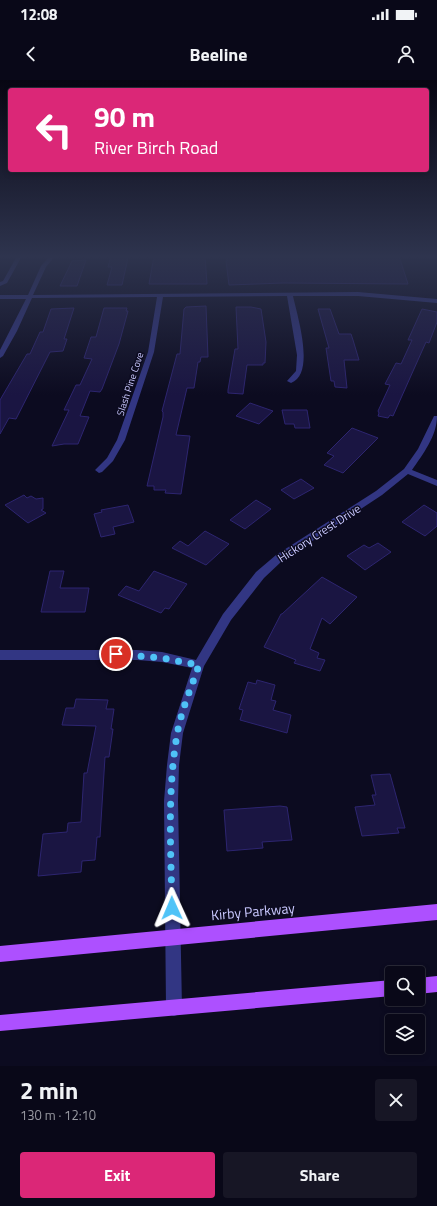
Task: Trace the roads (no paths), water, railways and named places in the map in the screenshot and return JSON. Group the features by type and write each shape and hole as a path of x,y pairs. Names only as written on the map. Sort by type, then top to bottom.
{"main road":[{"name":"Kirby Parkway","path":"0,954 173,936 437,912"},
{"path":"425,985 437,984"},
{"path":"0,1023 385,989"}],"street":[{"path":"0,356 12,336 28,302"},
{"name":"Slash Pine Cove","path":"99,470 110,459 121,440 151,352 159,302"},
{"path":"291,302 299,345 300,364 299,371 291,381"},
{"name":"Hickory Crest Drive","path":"174,1008 171,801 173,765 177,733 199,665 214,638 241,598 269,566 298,545 379,493 407,470 422,449 437,418"},
{"path":"407,470 437,483"},
{"path":"0,655 137,655 199,665"}]}
